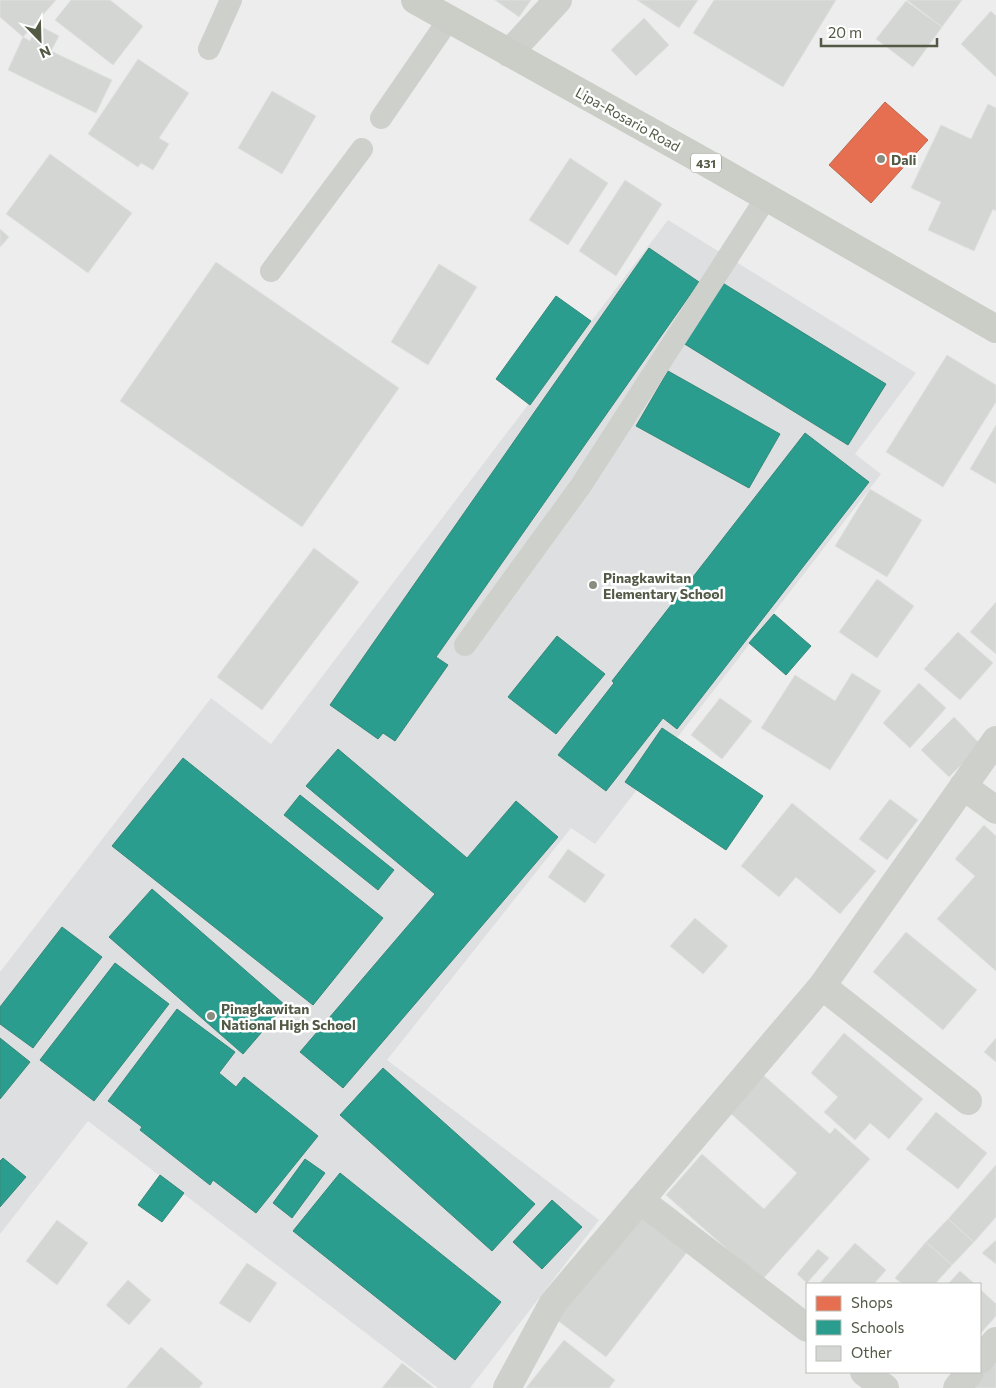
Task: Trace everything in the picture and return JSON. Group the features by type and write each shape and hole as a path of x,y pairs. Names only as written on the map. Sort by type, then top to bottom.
{"main road":[{"name":"Lipa-Rosario Road","path":"415,0 996,329"}],"street":[{"path":"509,53 558,0"},
{"path":"507,1388 554,1303 822,986 996,740"},
{"path":"963,786 996,810"},
{"path":"822,986 968,1101"},
{"path":"640,1200 806,1327"},
{"path":"981,1359 996,1341"},
{"path":"865,1373 885,1388"},
{"path":"956,1388 969,1373"}],"lane":[{"path":"209,49 231,0"},
{"path":"381,118 449,19"},
{"path":"271,271 362,149"},
{"path":"465,645 582,484 766,198"}],"shaded area":[{"path":"668,220 916,373 855,454 881,474 595,844 571,828 387,1060 599,1220 470,1388 438,1388 88,1121 0,1234 0,972 211,698 271,744"}],"building: Shops":[{"path":"885,102 928,140 871,203 829,165"}],"building: Schools":[{"path":"649,248 699,282 436,657 448,665 395,741 383,733 378,739 330,705"},
{"path":"721,282 886,384 848,445 683,343"},
{"path":"556,296 591,321 530,405 496,379"},
{"path":"668,371 780,434 749,488 636,426"},
{"path":"805,433 869,482 677,729 663,718 606,791 558,755 614,683 612,681"},
{"path":"774,614 811,646 786,675 749,643"},
{"path":"557,636 605,674 556,734 508,697"},
{"path":"662,728 763,796 726,850 625,782"},
{"path":"338,749 467,858 516,801 558,837 343,1088 300,1052 435,894 306,786"},
{"path":"183,758 383,918 313,1005 112,846"},
{"path":"300,795 394,870 378,890 284,815"},
{"path":"152,889 285,1005 243,1054 109,937"},
{"path":"62,927 102,957 33,1048 0,1024 0,1007"},
{"path":"115,963 169,1004 94,1101 40,1060"},
{"path":"177,1009 235,1052 219,1073 236,1087 244,1077 318,1136 256,1213 213,1180 210,1185 140,1130 142,1127 108,1101"},
{"path":"0,1038 30,1062 0,1099"},
{"path":"383,1068 535,1204 492,1251 340,1115"},
{"path":"3,1158 26,1177 0,1207 0,1161"},
{"path":"305,1159 325,1173 292,1218 273,1203"},
{"path":"340,1173 501,1302 455,1360 293,1231"},
{"path":"160,1175 184,1193 162,1222 138,1205"},
{"path":"552,1200 582,1227 542,1269 513,1242"}],"building: Other":[{"path":"0,0 56,0 23,37 0,17"},
{"path":"71,0 110,0 143,26 113,65 55,20"},
{"path":"495,0 531,0 519,17"},
{"path":"637,0 698,0 679,28"},
{"path":"714,0 836,0 783,87 693,33"},
{"path":"907,0 962,0 942,27"},
{"path":"906,1 942,27 913,67 876,39"},
{"path":"991,11 996,16 996,77 961,44"},
{"path":"644,18 669,45 636,76 611,50"},
{"path":"38,25 59,36 51,51 112,80 96,113 8,70 23,37 30,41"},
{"path":"138,59 189,93 159,138 169,144 153,170 141,163 138,167 88,134"},
{"path":"272,91 316,116 282,174 238,148"},
{"path":"988,104 996,108 996,211 993,209 974,251 928,230 941,202 911,188 941,125 971,139"},
{"path":"50,154 132,213 88,273 6,214"},
{"path":"570,158 608,183 568,245 529,220"},
{"path":"625,180 662,204 616,276 579,251"},
{"path":"0,229 9,237 0,247"},
{"path":"216,262 399,388 302,527 120,401"},
{"path":"439,264 477,287 428,365 391,342"},
{"path":"947,355 996,385 996,402 943,487 886,452"},
{"path":"996,425 996,484 970,469"},
{"path":"870,489 922,520 887,577 835,546"},
{"path":"314,548 359,582 262,710 217,677"},
{"path":"877,579 914,606 877,658 839,632"},
{"path":"996,602 996,654 970,632"},
{"path":"958,632 993,663 960,700 924,669"},
{"path":"852,673 881,691 830,770 761,728 795,675 835,701"},
{"path":"919,683 946,708 910,748 883,723"},
{"path":"720,698 752,721 722,759 691,735"},
{"path":"954,717 981,745 949,777 921,750"},
{"path":"890,799 918,820 887,860 859,839"},
{"path":"792,803 876,871 840,914 796,877 779,897 741,866"},
{"path":"984,825 996,836 996,971 937,919 975,876 955,859"},
{"path":"568,849 605,875 585,903 548,877"},
{"path":"695,918 728,946 703,974 670,946"},
{"path":"906,932 977,990 943,1030 873,972"},
{"path":"844,1033 923,1099 889,1139 870,1123 855,1140 824,1112 838,1097 811,1073"},
{"path":"996,1038 996,1062 984,1052"},
{"path":"762,1074 830,1134 835,1128 870,1159 762,1280 666,1195 702,1154 764,1209 797,1173 728,1111"},
{"path":"936,1112 987,1153 958,1189 906,1149"},
{"path":"996,1165 996,1217 974,1242 948,1219"},
{"path":"642,1209 691,1247 606,1357 557,1320"},
{"path":"948,1219 974,1242 952,1265 926,1242"},
{"path":"57,1220 88,1243 57,1285 26,1261"},
{"path":"996,1240 996,1264 982,1253"},
{"path":"926,1242 952,1265 936,1283 901,1283 895,1278"},
{"path":"855,1243 886,1270 875,1283 820,1283"},
{"path":"818,1249 829,1258 807,1283 797,1274"},
{"path":"247,1263 277,1283 250,1323 219,1303"},
{"path":"960,1271 974,1283 949,1283"},
{"path":"128,1280 151,1300 129,1325 106,1305"},
{"path":"981,1290 996,1304 996,1316 981,1333"},
{"path":"564,1340 615,1380 609,1388 526,1388"},
{"path":"161,1347 203,1383 199,1388 126,1388"},
{"path":"996,1355 996,1388 970,1388"},
{"path":"402,1363 434,1388 382,1388"}],"place":[{"name":"Dali","path":"881,159"},
{"name":"Pinagkawitan Elementary School","path":"593,585"},
{"name":"Pinagkawitan National High School","path":"211,1016"}]}
